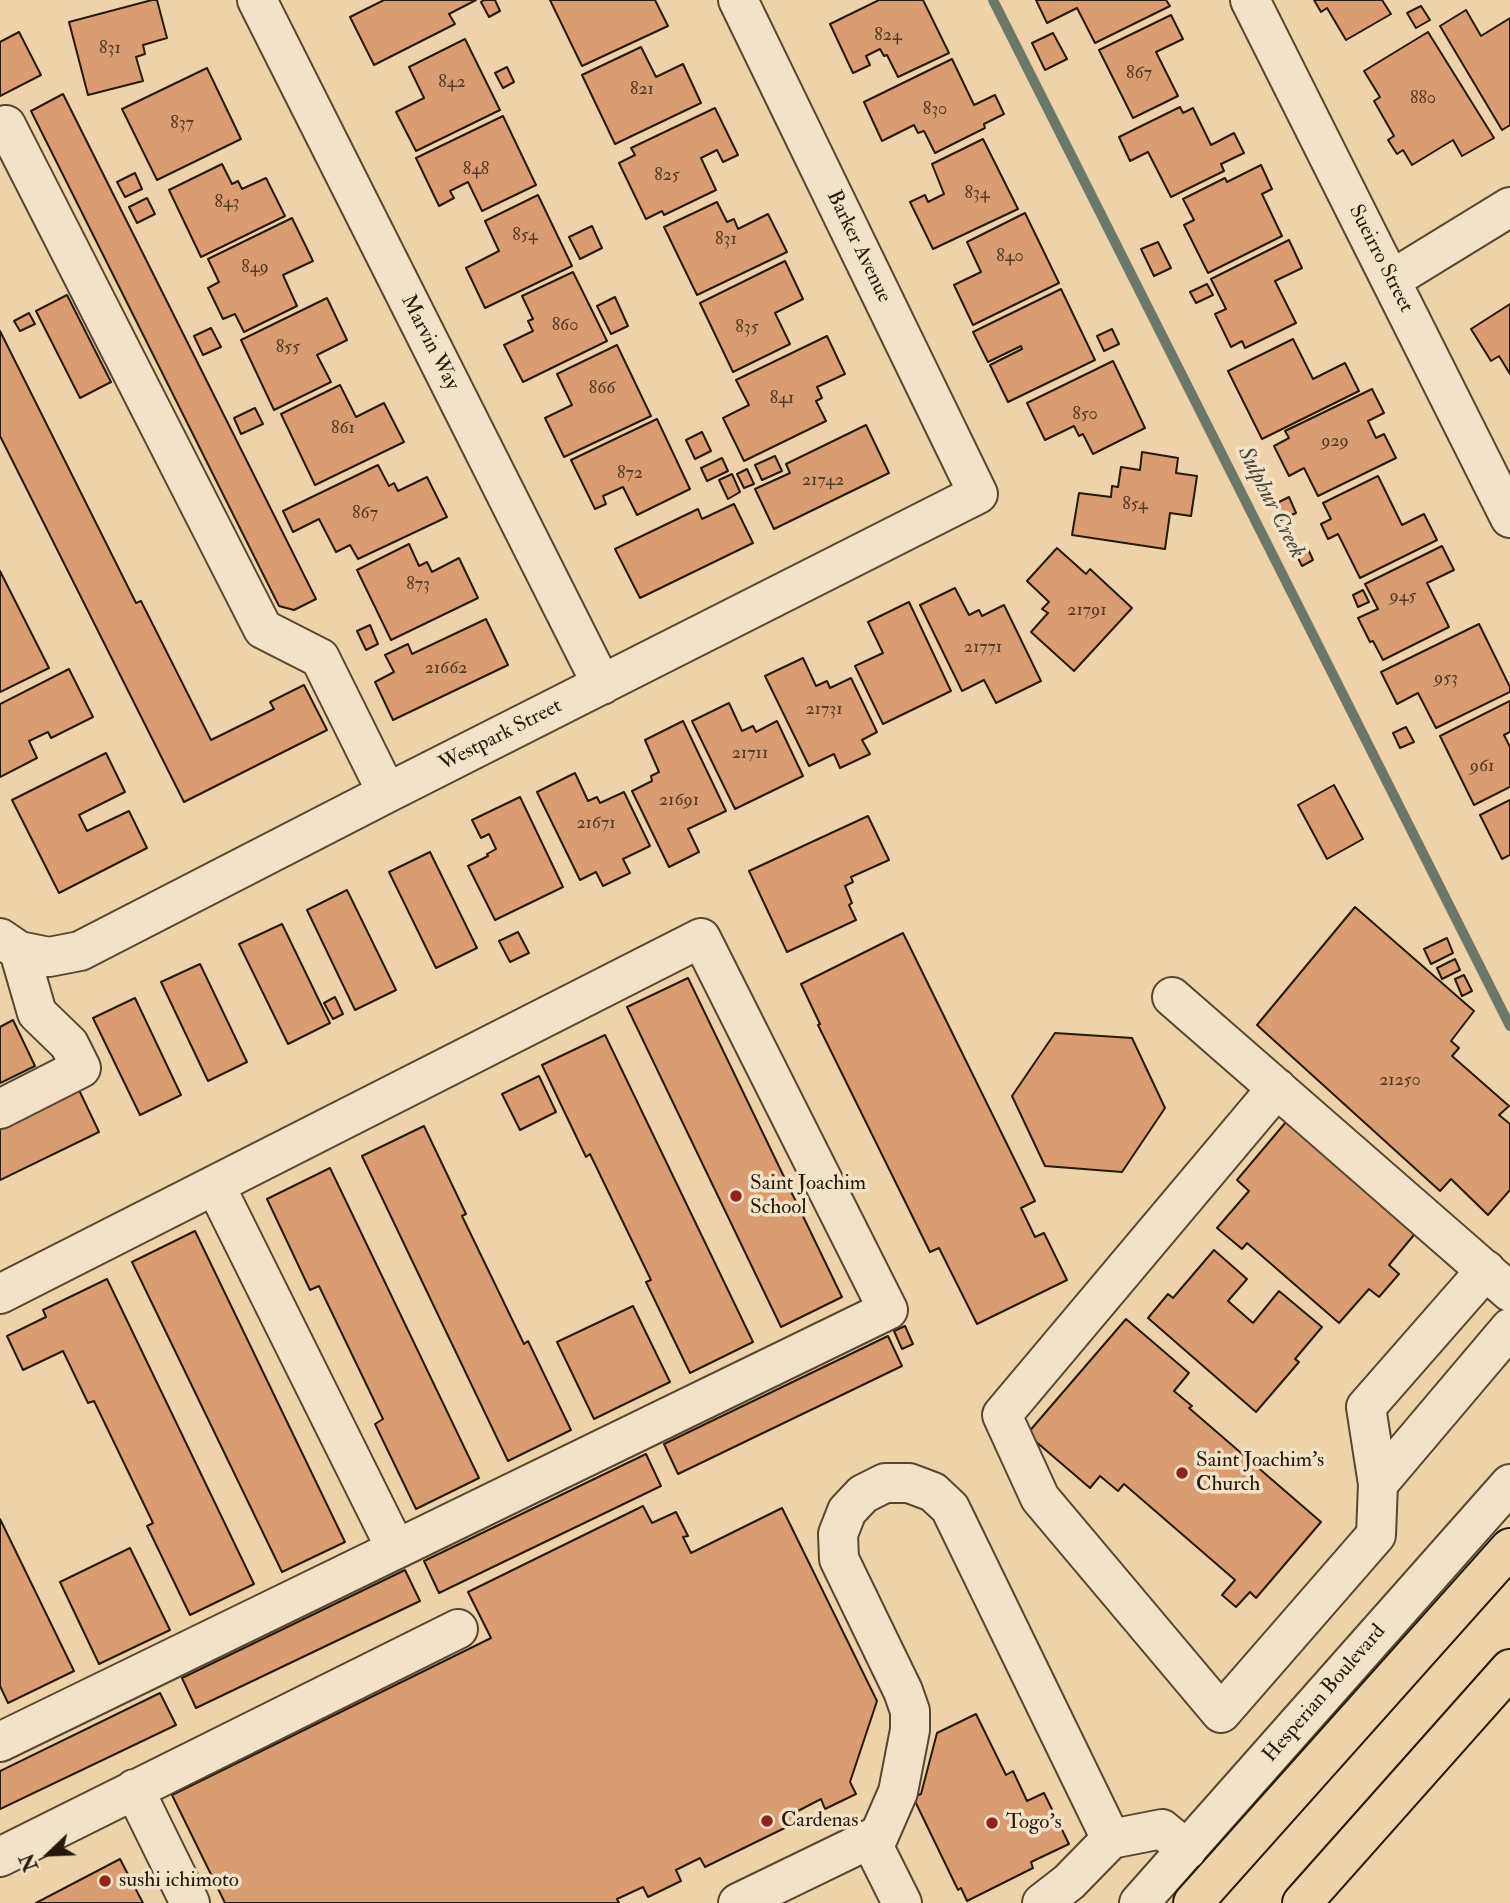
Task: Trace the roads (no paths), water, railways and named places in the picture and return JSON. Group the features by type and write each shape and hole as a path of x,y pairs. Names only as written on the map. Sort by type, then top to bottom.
{"main road":[{"name":"Hesperian Boulevard","path":"1193,1903 1510,1548"},
{"path":"1302,1903 1510,1669"}],"street":[{"name":"Marvin Way","path":"257,0 603,685"},
{"name":"Barker Avenue","path":"738,0 978,494"},
{"name":"Sueirro Street","path":"1250,0 1510,518"},
{"path":"6,125 262,629 320,658 387,793"},
{"path":"1391,280 1510,207"},
{"name":"Westpark Street","path":"10,945 48,957 80,951 978,494"},
{"path":"0,1294 701,938 888,1310 0,1742"},
{"path":"0,1109 81,1068 69,1044 37,1013 10,945"},
{"path":"1172,997 1277,1088 1498,1281 1366,1407 1378,1484 1377,1535 1222,1713 1040,1498 1002,1415 1277,1088"},
{"path":"215,1185 397,1549"},
{"path":"1378,1484 1510,1328"},
{"path":"874,1847 898,1791 911,1730 910,1711 903,1691 839,1559 838,1534 847,1511 863,1494 885,1483 909,1483 933,1492 950,1508 1111,1839"},
{"name":"Hesperian Boulevard","path":"1139,1903 1510,1484"},
{"path":"0,1857 458,1629"},
{"path":"134,1789 190,1903"},
{"path":"1042,1903 1069,1882 1111,1839 1162,1829 1187,1850"},
{"path":"738,1903 870,1839 902,1903"}],"waterway":[{"name":"Sulphur Creek","path":"993,0 1510,1026"}],"place":[{"name":"Saint Joachim School","path":"736,1196"},
{"name":"Saint Joachim's Church","path":"1182,1473"},
{"name":"Cardenas","path":"767,1821"},
{"name":"Togo's","path":"992,1823"},
{"name":"sushi ichimoto","path":"105,1881"}]}
